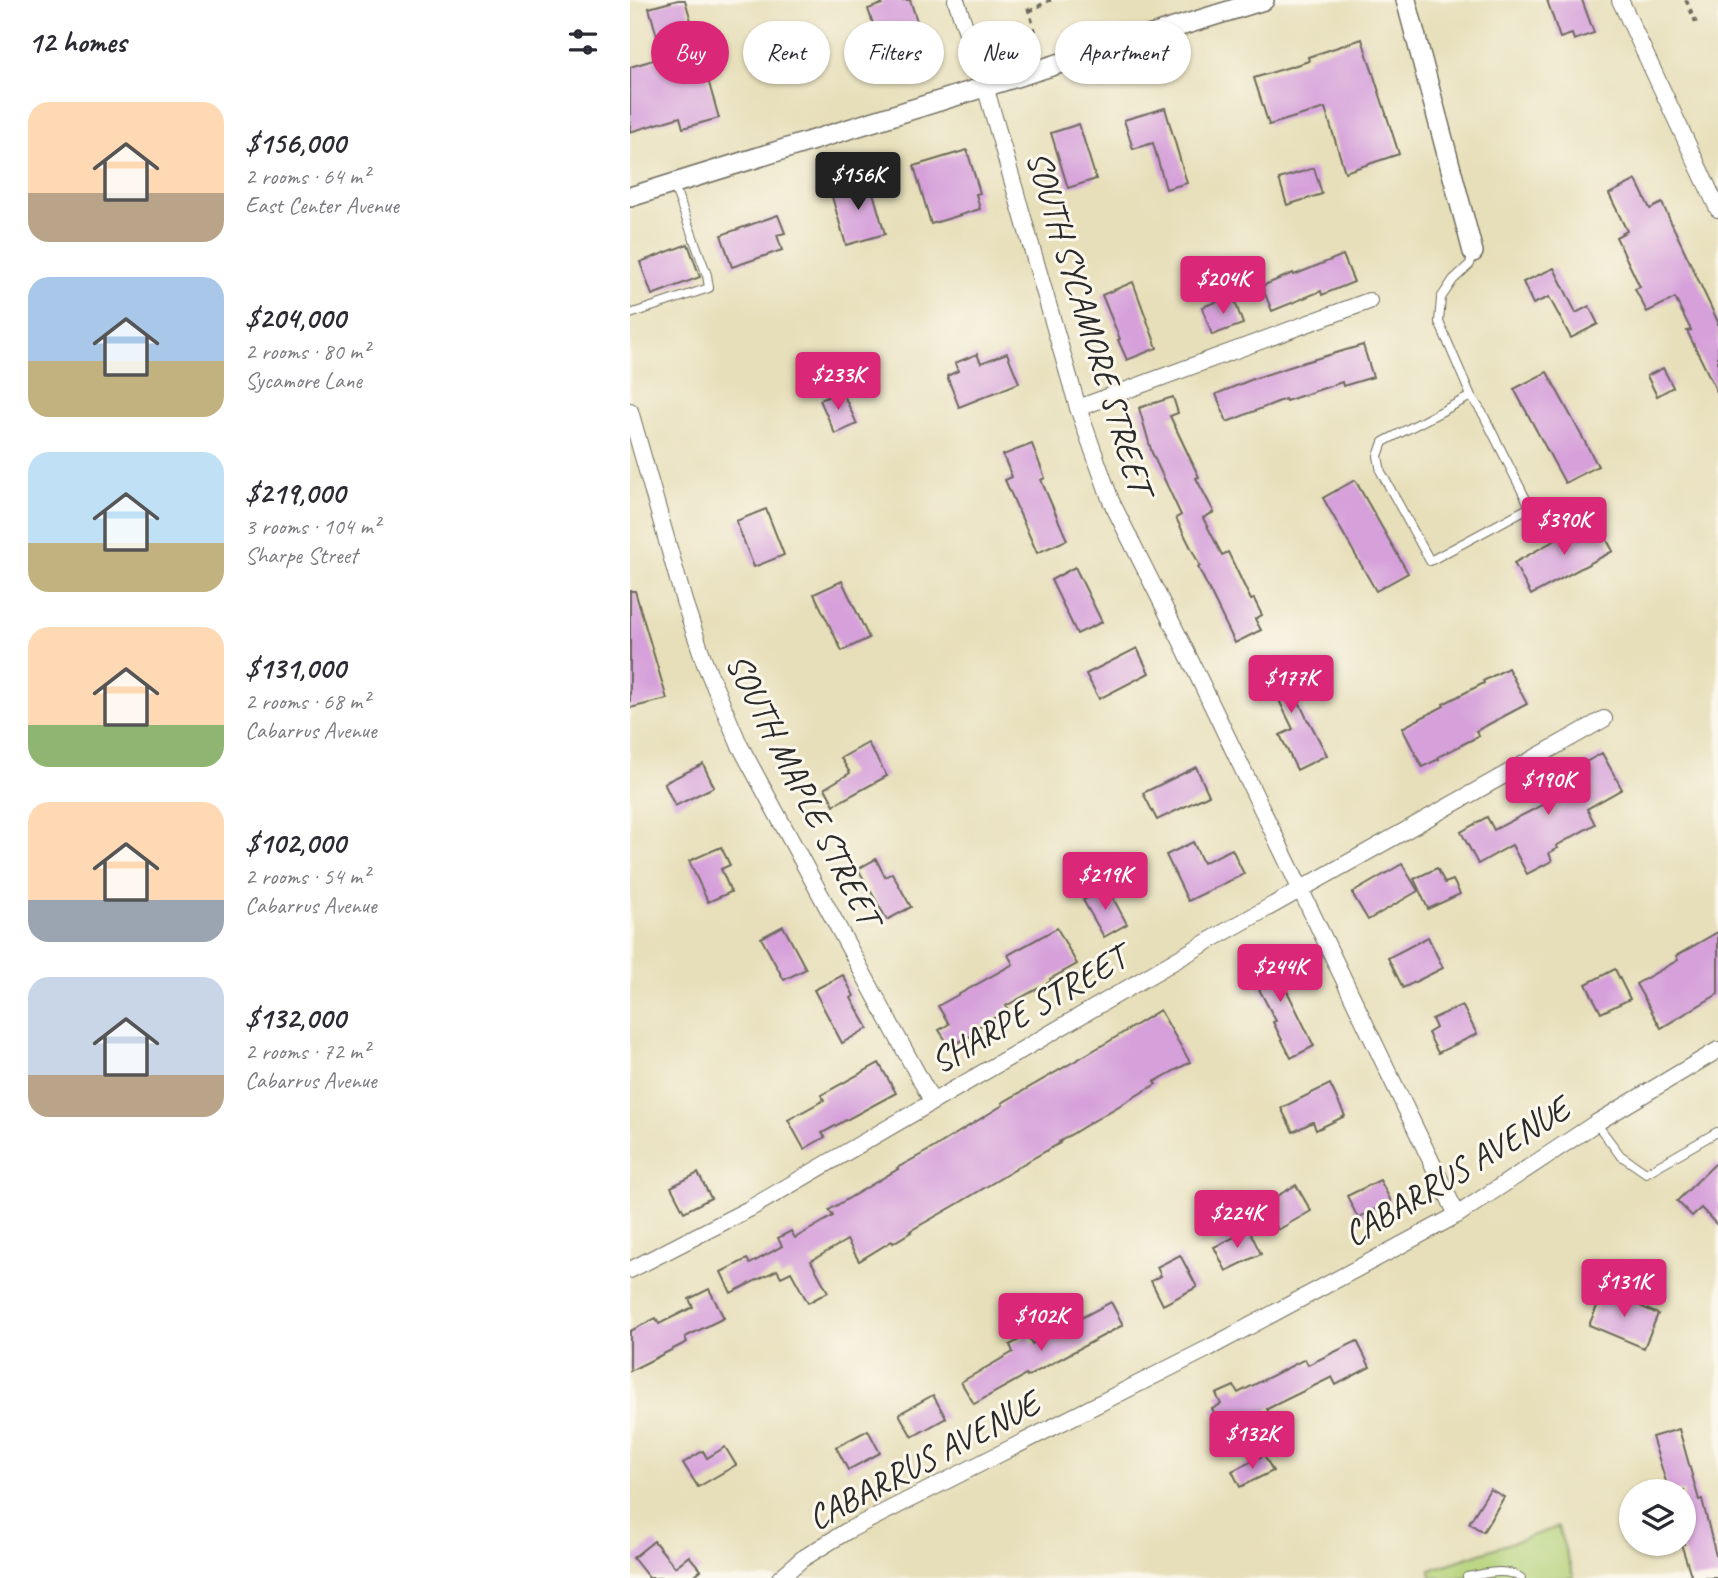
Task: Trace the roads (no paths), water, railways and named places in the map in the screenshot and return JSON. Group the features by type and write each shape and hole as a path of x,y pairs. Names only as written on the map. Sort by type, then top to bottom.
{"street":[{"name":"SOUTH SYCAMORE STREET","path":"956,0 985,86 1077,408 1111,501 1184,645 1457,1215"},
{"path":"630,197 1264,0"},
{"path":"1406,0 1474,252"},
{"path":"1619,0 1718,209"},
{"path":"1077,408 1369,301"},
{"name":"SOUTH MAPLE STREET","path":"630,411 688,614 705,664 739,744 932,1101"},
{"name":"SHARPE STREET","path":"630,1270 749,1209 1207,942 1604,719"},
{"name":"CABARRUS AVENUE","path":"780,1578 802,1559 848,1531 1207,1349 1457,1215 1597,1123 1718,1050"}],"lane":[{"path":"630,314 709,288 707,275 673,183"},
{"path":"1471,396 1383,442 1378,456 1381,472 1430,561 1530,507 1483,414 1471,396 1439,322 1441,298 1453,279 1470,264 1474,252"},
{"path":"1597,1123 1620,1155 1646,1173 1718,1133"},
{"path":"1467,1577 1496,1572 1513,1573 1521,1578"}]}
